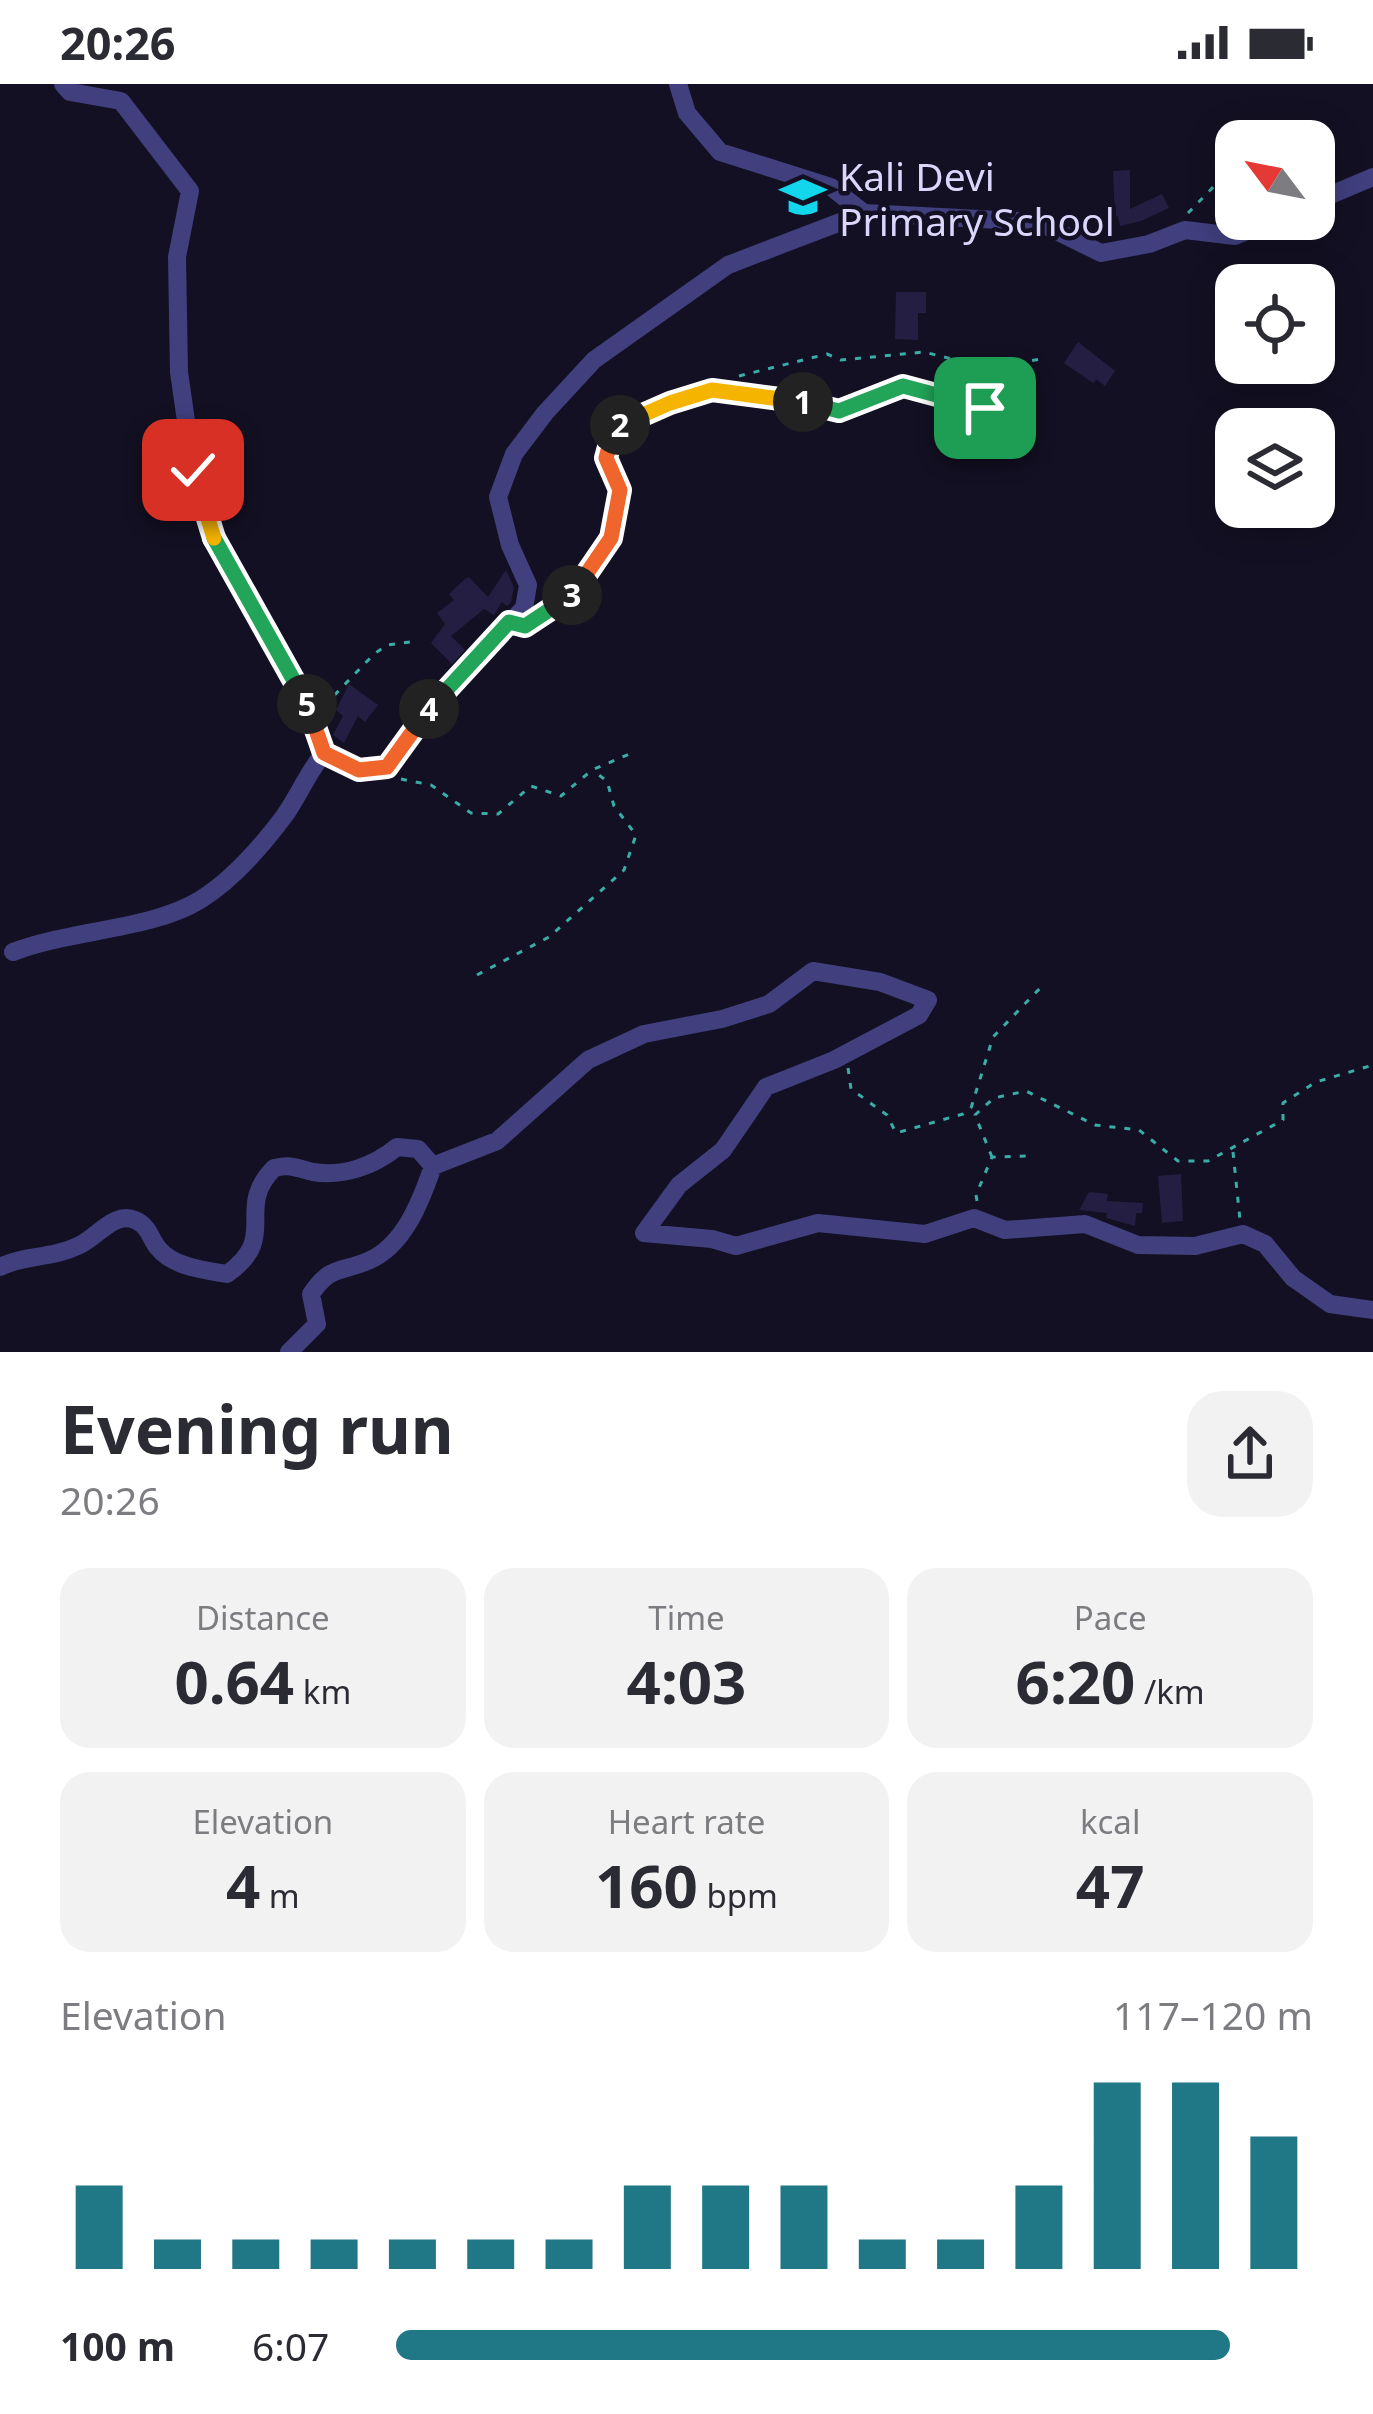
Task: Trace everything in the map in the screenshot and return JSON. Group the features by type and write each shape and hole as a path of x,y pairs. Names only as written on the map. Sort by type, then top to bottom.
{"street":[{"path":"63,84 70,92 121,101 190,191 177,257 179,372 193,470 215,539 313,713 324,753 359,770 387,767 433,703 524,608 528,586 510,545 498,497 514,454 594,360 728,265 864,213 1038,222 1101,253 1149,244 1185,230 1215,234"},
{"path":"678,84 687,113 720,152 831,187 864,213"},
{"path":"1335,193 1373,177"},
{"path":"509,622 525,626 568,601 611,538 620,490 606,458 614,428 670,403 718,391 819,404 839,411 903,386 985,408"},
{"path":"13,952 197,902 266,838 324,753"},
{"path":"289,1352 316,1324 311,1294 326,1273 370,1260 399,1239 433,1166 497,1141 588,1060 644,1034 722,1019 769,1004 813,971 880,982 928,1000 919,1015 844,1055 766,1087 723,1150 679,1185 644,1233 736,1246 818,1223 925,1234 974,1218 1005,1230 1085,1224 1138,1245 1195,1246 1240,1234 1265,1244 1293,1279 1330,1304 1373,1310"},
{"path":"0,1267 70,1250 116,1219 129,1217 144,1225 160,1250 178,1262 227,1274 247,1260 257,1240 255,1193 274,1168 294,1165 330,1173 379,1161 397,1147 418,1149 433,1166"}],"path":[{"path":"1178,220 1215,185"},
{"path":"718,391 732,378 827,354 842,360 924,352 988,368 1041,358"},
{"path":"313,713 332,700 374,654 394,643 404,646 418,641"},
{"path":"387,767 391,776 431,785 471,813 498,814 531,786 561,796 592,770 634,752"},
{"path":"477,975 549,937 624,870 636,835 614,806 607,781 592,770"},
{"path":"844,1055 851,1089 887,1115 896,1133 963,1114 971,1108 993,1036 1042,986"},
{"path":"975,1115 994,1097 1026,1091 1095,1125 1139,1130 1178,1161 1208,1162 1283,1120 1283,1103 1316,1082 1373,1065"},
{"path":"971,1108 992,1157 976,1195 981,1220"},
{"path":"1233,1150 1240,1234"},
{"path":"992,1157 1027,1156"}],"building":[{"path":"1130,170 1130,209 1162,194 1169,208 1120,226 1115,217 1113,171"},
{"path":"896,292 926,292 926,313 918,313 918,340 895,339"},
{"path":"1078,342 1115,371 1105,386 1064,363"},
{"path":"506,570 514,587 511,602 507,606 502,602 494,615 484,609 451,636 465,650 452,664 431,643 445,624 437,613 454,600 449,594 465,579 469,577 488,597"},
{"path":"349,684 378,705 365,722 358,716 344,743 333,735 343,716 336,710"},
{"path":"1181,1174 1183,1221 1162,1223 1158,1176"},
{"path":"1089,1192 1108,1194 1107,1201 1143,1203 1135,1226 1106,1218 1107,1213 1079,1210"}],"place":[{"name":"Kali Devi Primary School","path":"803,197"}],"route":[{"path":"193,470 215,539 313,713 324,753 359,770 387,767 433,703 509,622 525,626 568,601 611,538 620,490 606,458 614,428 712,390 819,404 839,411 903,386 985,408"}]}
